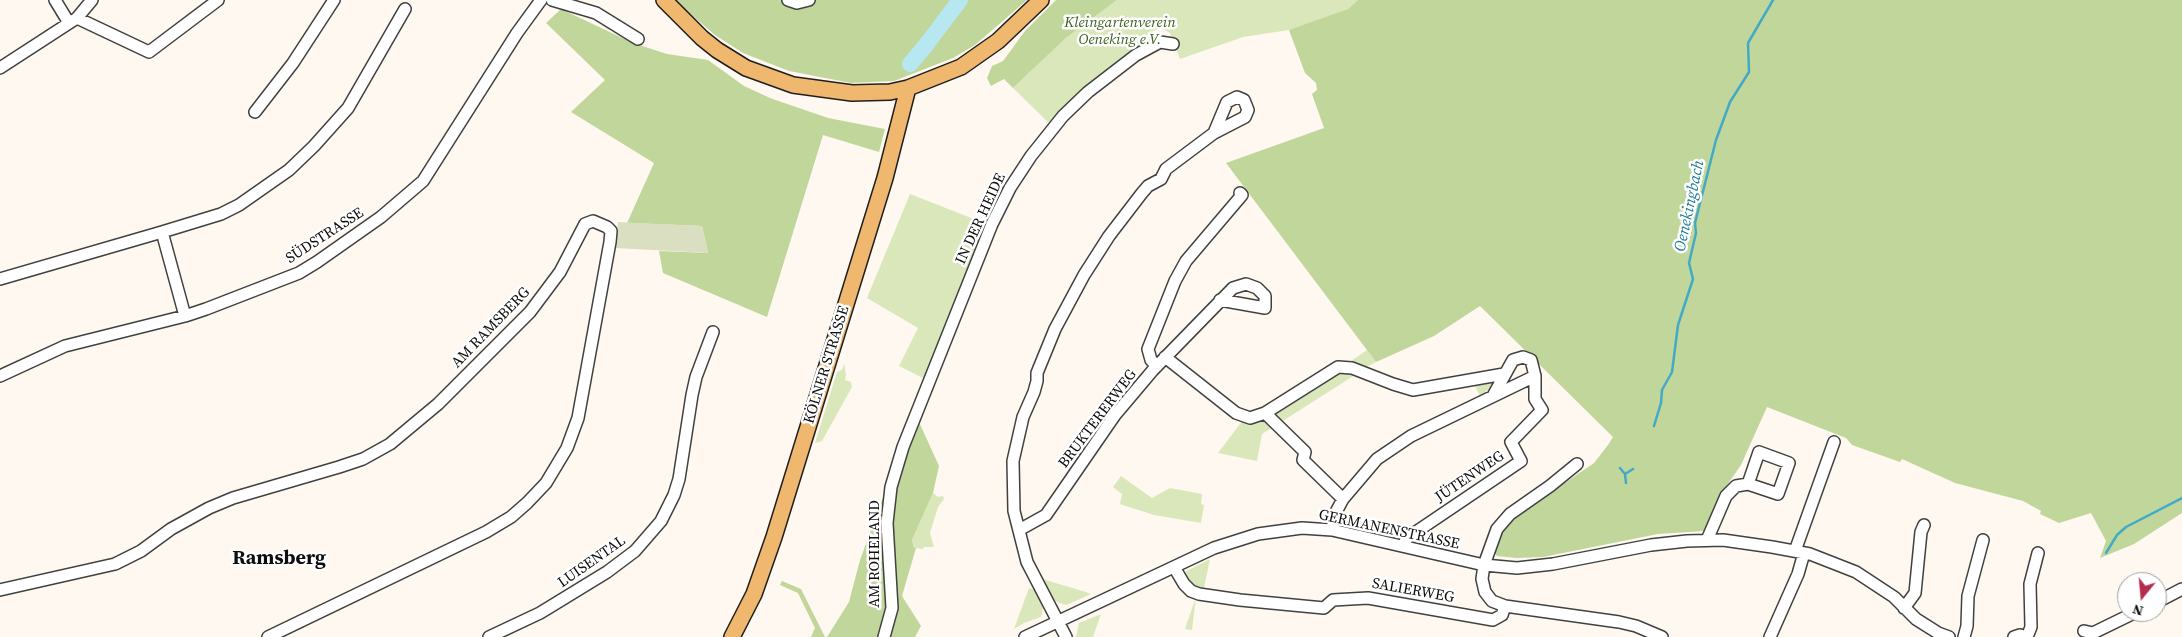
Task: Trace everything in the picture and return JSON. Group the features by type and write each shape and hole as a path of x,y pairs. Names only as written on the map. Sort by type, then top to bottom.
{"main road":[{"path":"664,0 702,38 741,65 793,85 837,92 872,93 908,88 961,67 985,52 1041,0"},
{"name":"KÖLNER STRASSE","path":"732,637 750,602 774,537 885,178 908,88"}],"street":[{"path":"55,0 73,20 148,52 218,0"},
{"path":"0,68 73,20 92,0"},
{"path":"255,112 293,63 334,0"},
{"name":"SÜDSTRASSE","path":"0,376 65,346 185,316 299,273 381,217 414,189 430,170 517,33 541,0"},
{"path":"552,0 596,13 638,39"},
{"path":"788,0 797,3 810,0"},
{"path":"0,279 221,214 239,205 290,170 348,108 405,9"},
{"name":"IN DER HEIDE","path":"916,415 992,224 1007,194 1030,156 1063,116 1111,73 1160,42 1172,44"},
{"path":"1066,637 1027,562 1014,511 1012,461 1023,416 1037,381 1036,376 1055,329 1084,275 1130,208 1148,186 1161,178 1168,168 1214,133"},
{"path":"1240,193 1242,195 1186,261 1148,349 1150,360 1161,362 1236,413 1250,418 1265,413 1321,376 1342,367 1364,371 1393,384 1413,390 1504,374"},
{"name":"AM RAMSBERG","path":"0,590 115,564 141,551 171,529 209,508 233,498 339,468 363,459 390,444 438,404 530,312 560,272 585,224 594,221 607,227 611,232 610,242 578,418 567,448 546,482 511,517 486,532 268,637"},
{"path":"162,232 185,316"},
{"name":"BRUKTERERWEG","path":"1019,530 1046,515 1115,415 1161,362 1220,300"},
{"name":"LUISENTAL","path":"489,637 540,613 604,575 635,551 661,521 674,495 696,377 713,332"},
{"path":"1332,530 1336,512 1343,499 1371,464 1411,436 1535,376 1531,360 1522,357 1513,360 1493,396"},
{"name":"JÜTENWEG","path":"1403,546 1407,538 1521,461 1522,458 1510,442 1542,410 1534,399 1535,376"},
{"path":"1265,413 1304,452 1303,460 1343,499"},
{"name":"AM ROHELAND","path":"884,637 892,608 888,539 889,497 898,461 916,415"},
{"path":"1770,637 1798,574 1800,552 1834,442"},
{"path":"1577,464 1502,522 1491,542 1484,565 1482,579 1485,592 1492,601 1505,606 1614,621 1641,633 1662,637"},
{"path":"1707,540 1726,496 1736,486 1748,484"},
{"path":"1904,608 1916,593 1919,546 1924,525"},
{"name":"GERMANENSTRASSE","path":"1025,637 1214,548 1258,534 1294,528 1332,530 1484,565 1517,568 1552,564 1651,545 1707,540 1741,542 1800,552 1830,561 1863,575 1894,597 1927,627 1949,637"},
{"path":"1964,637 1967,626 1968,596 1983,540"},
{"path":"2014,637 2020,635 2026,637 2031,627 2030,584 2038,553"},
{"name":"SALIERWEG","path":"1174,567 1191,591 1204,595 1240,600 1324,608 1333,600 1368,598 1493,620 1502,615 1505,606"},
{"path":"2167,597 2182,589"},
{"path":"2084,631 2093,633 2117,621"}],"green space":[{"path":"674,0 1027,0 975,45 953,58 894,81 851,83 789,71 743,53 715,35"},
{"path":"1056,0 1117,0 1066,38 1013,88 1004,79 991,86 987,78 992,66 1003,61 1025,31"},
{"name":"Kleingartenverein Oeneking e.V.","path":"1117,0 1358,0 1348,9 1325,19 1289,30 1243,37 1180,59 1170,33 1163,29 1157,29 1151,33 1145,45 1052,126 1013,88 1066,38"},
{"path":"1358,0 2182,0 2182,513 2134,544 2100,558 2106,541 2091,513 2059,523 2040,514 2041,511 2023,501 1955,483 1902,459 1900,462 1852,445 1846,438 1767,407 1741,465 1725,488 1704,531 1658,534 1543,557 1516,558 1497,556 1493,551 1500,533 1509,521 1594,463 1613,437 1480,306 1434,336 1376,362 1226,163 1324,128 1312,94 1317,90 1316,83 1305,73 1289,30 1348,9"},
{"path":"561,9 633,43 667,54 708,60 744,86 770,98 828,118 885,129 879,152 823,135 767,317 663,273 659,251 708,253 702,226 627,223 654,163 571,112 605,80 546,23"},
{"path":"910,194 989,225 927,380 899,366 918,328 867,298"},
{"path":"618,222 702,226 708,253 615,248"},
{"path":"1367,350 1376,362 1365,368 1344,366"},
{"path":"844,364 845,380 851,382 852,387 822,441 815,443 837,372 842,370"},
{"path":"1337,373 1358,373 1278,424 1269,415"},
{"path":"1497,377 1492,387 1480,396 1473,382"},
{"path":"1266,417 1275,426 1262,434 1257,461 1218,453 1243,420"},
{"path":"919,422 939,466 933,493 912,540 914,548 916,548 902,596 921,626 915,637 886,637 890,539 896,474"},
{"path":"1121,476 1152,498 1170,488 1202,494 1201,504 1204,505 1201,523 1154,515 1120,504 1122,494 1113,487"},
{"path":"933,493 938,497 943,496 944,499 938,507 930,533 934,547 914,548 912,540"},
{"path":"884,495 887,496 890,586 881,637 827,637 849,602 860,560"},
{"path":"1210,559 1203,593 1194,589 1183,573"},
{"path":"1042,579 1091,594 1067,605 1062,604 1055,601"},
{"path":"782,581 801,589 825,637 811,637 815,628 798,593 780,585"},
{"path":"1029,588 1035,590 1043,605 1041,617 1014,629"},
{"path":"1196,597 1192,630 1185,629 1187,623"},
{"path":"1101,614 1093,637 1076,637 1079,623"}],"waterway":[{"path":"910,64 960,0"},
{"name":"Oenekingbach","path":"1654,426 1661,403 1662,390 1672,372 1678,325 1693,279 1689,263 1696,233 1695,223 1716,140 1730,102 1749,72 1748,43 1773,0"},
{"path":"1620,468 1625,474"},
{"path":"1626,483 1625,474 1633,469"},
{"path":"2106,553 2117,535 2126,527 2182,498"}],"district":[{"name":"Ramsberg","path":"279,559"}]}
